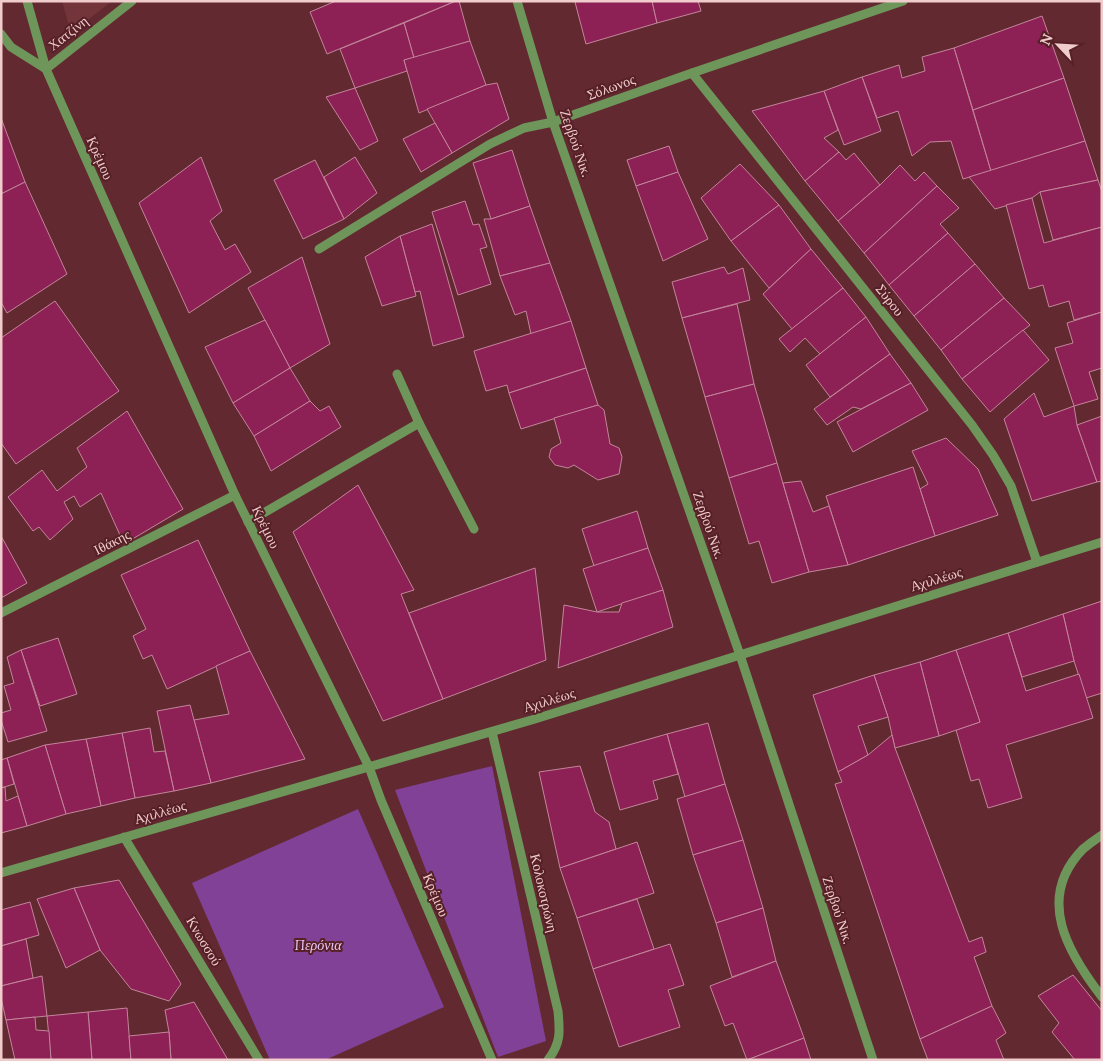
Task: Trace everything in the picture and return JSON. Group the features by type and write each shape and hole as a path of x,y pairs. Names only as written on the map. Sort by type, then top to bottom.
{"street":[{"name":"Κρέμου","path":"27,1 46,69 235,495 369,766 385,809 492,1060"},
{"name":"Χατζίνη","path":"46,69 132,1"},
{"name":"Ζερβού Νικ.","path":"517,1 553,122 740,655 873,1060"},
{"name":"Σόλωνος","path":"320,249 490,144 524,128 553,122 903,1"},
{"path":"1,34 12,46 46,69"},
{"name":"Σύρου","path":"692,73 982,440 1011,486 1037,562"},
{"path":"397,374 419,423 474,529"},
{"path":"248,522 419,423"},
{"name":"Ιθάκης","path":"1,613 235,495"},
{"name":"Αχιλλέως","path":"1,873 492,732 1102,542"},
{"name":"Κολοκοτρώνη","path":"492,732 558,1011 560,1032 556,1049 548,1060"},
{"path":"1102,835 1083,849 1062,881 1058,914 1063,934 1071,950 1088,979 1102,997"},
{"name":"Κνωσσού","path":"124,837 259,1060"}],"shaded area":[{"path":"62,1 112,1 71,33"}],"green space":[{"path":"492,766 546,1041 498,1057 395,790"},
{"name":"Περόνια","path":"358,809 444,1007 325,1060 270,1060 192,883"}],"building":[{"path":"336,1 456,1 327,54 310,12"},
{"path":"459,1 470,41 414,58 404,23"},
{"path":"652,1 657,23 586,44 575,2"},
{"path":"652,1 698,1 701,11 657,23"},
{"path":"1042,16 1064,78 973,110 954,48"},
{"path":"404,23 414,58 404,60 407,71 355,88 340,49"},
{"path":"470,41 486,85 419,113 404,60"},
{"path":"954,48 991,171 963,179 951,141 930,142 912,156 898,111 877,118 862,77 899,65 902,78 925,71 922,57"},
{"path":"862,77 881,131 844,145 824,91"},
{"path":"1064,78 1085,141 991,171 973,110"},
{"path":"497,83 509,119 452,153 427,109 486,85"},
{"path":"355,88 378,141 360,150 326,97"},
{"path":"824,91 838,130 824,138 839,152 805,181 752,111"},
{"path":"1,118 25,182 1,194"},
{"path":"435,123 452,153 421,172 403,139"},
{"path":"1085,141 1098,180 1040,192 1032,198 995,209 969,177"},
{"path":"669,146 678,172 636,186 627,160"},
{"path":"512,150 530,206 491,219 473,163"},
{"path":"839,152 846,160 854,153 880,185 838,221 805,181"},
{"path":"201,157 222,211 210,221 225,250 235,244 251,272 189,313 139,203"},
{"path":"355,157 377,193 344,219 324,177"},
{"path":"315,160 344,219 303,239 274,180"},
{"path":"740,164 779,205 731,241 701,198"},
{"path":"900,165 915,181 924,172 937,186 864,253 838,221"},
{"path":"678,172 708,239 663,261 636,186"},
{"path":"1098,180 1102,192 1102,227 1053,240 1040,192"},
{"path":"25,182 67,274 7,313 1,302 1,194"},
{"path":"937,186 959,208 940,224 948,233 889,285 864,253"},
{"path":"1032,198 1044,243 1102,227 1102,312 1074,320 1069,301 1049,307 1043,285 1029,289 1006,205"},
{"path":"465,201 473,225 479,224 487,247 480,249 491,284 458,295 432,212"},
{"path":"779,205 811,249 769,288 731,241"},
{"path":"530,206 550,263 500,276 484,219 491,219"},
{"path":"432,224 464,337 433,346 420,291 415,292 400,236"},
{"path":"948,233 975,264 914,316 889,285"},
{"path":"400,236 416,296 382,306 365,257"},
{"path":"811,249 843,288 792,329 763,294"},
{"path":"302,257 330,344 290,368 248,288"},
{"path":"550,263 571,321 531,334 526,311 515,315 500,276"},
{"path":"975,264 1004,298 941,350 914,316"},
{"path":"724,267 728,274 743,268 750,300 682,318 672,282"},
{"path":"843,288 866,317 820,354 805,338 790,352 779,339"},
{"path":"1004,298 1030,325 962,379 941,350"},
{"path":"55,301 119,391 16,464 1,443 1,338"},
{"path":"737,304 754,384 705,397 682,318"},
{"path":"1102,312 1102,368 1089,372 1098,399 1074,406 1055,348 1073,343 1067,323"},
{"path":"866,317 890,354 830,397 806,365"},
{"path":"265,320 290,368 233,403 205,347"},
{"path":"571,321 586,368 509,393 507,385 486,391 474,351"},
{"path":"1023,330 1049,360 990,412 962,379"},
{"path":"890,354 911,383 861,409 853,407 827,425 814,409"},
{"path":"290,368 310,401 254,436 233,403"},
{"path":"586,368 598,405 521,429 509,393"},
{"path":"911,383 928,410 853,452 837,422"},
{"path":"754,384 777,463 729,478 705,397"},
{"path":"1034,393 1044,417 1074,406 1077,425 1097,482 1032,501 1004,419"},
{"path":"310,401 320,411 329,406 341,427 271,471 254,436"},
{"path":"598,405 604,410 610,444 619,448 622,457 619,474 598,480 574,465 568,468 555,465 549,457 551,449 561,443 554,418"},
{"path":"127,411 183,509 124,544 101,493 80,507 74,496 64,502 73,519 50,540 39,527 33,531 8,497 42,470 57,491 87,467 77,448"},
{"path":"1102,416 1102,481 1097,482 1077,425"},
{"path":"946,438 978,469 998,515 935,536 920,489 928,484 912,451"},
{"path":"777,463 809,572 772,583 759,541 749,544 729,478"},
{"path":"913,467 935,536 848,565 826,496"},
{"path":"801,481 813,512 829,506 848,565 809,572 783,483"},
{"path":"358,485 414,590 401,594 443,699 383,721 293,532"},
{"path":"637,511 648,548 594,566 582,529"},
{"path":"1,536 27,583 1,598"},
{"path":"198,540 250,651 167,689 152,655 143,659 133,636 146,629 121,575"},
{"path":"648,548 663,590 597,612 583,569"},
{"path":"535,568 546,660 443,699 409,613"},
{"path":"663,590 673,627 558,668 564,605 597,612 619,612 622,603"},
{"path":"1102,601 1102,693 1086,698 1074,661 1063,614"},
{"path":"1063,614 1074,661 1022,677 1008,633"},
{"path":"1008,633 1026,691 1079,674 1093,718 1006,745 1022,798 988,808 979,779 971,781 956,730 980,722 956,650"},
{"path":"58,638 77,694 40,706 21,650"},
{"path":"21,650 47,731 8,742 1,720 1,713 11,710 4,686 14,683 7,657"},
{"path":"956,650 980,722 939,736 920,662"},
{"path":"250,651 305,759 211,783 194,720 229,714 216,666"},
{"path":"920,662 939,736 895,748 888,717 874,675"},
{"path":"874,675 888,717 858,726 868,755 838,772 813,695"},
{"path":"190,705 211,783 174,791 157,711"},
{"path":"708,723 725,784 685,797 667,734"},
{"path":"150,728 154,752 165,751 174,791 135,798 122,733"},
{"path":"122,733 135,798 101,806 86,739"},
{"path":"667,734 678,774 653,781 658,799 620,810 604,752"},
{"path":"892,735 895,748 969,942 982,937 986,952 974,957 992,1006 920,1039 835,784 842,782 838,772 868,755"},
{"path":"86,739 101,806 66,814 45,745"},
{"path":"45,745 66,814 27,826 7,758"},
{"path":"7,758 14,784 1,788 1,760"},
{"path":"580,766 595,812 609,822 616,849 560,868 539,772"},
{"path":"725,784 743,840 693,855 677,799"},
{"path":"5,787 6,801 18,796 27,826 1,833 1,788"},
{"path":"743,840 763,908 716,923 693,855"},
{"path":"637,842 654,893 577,918 560,868"},
{"path":"119,880 181,984 169,1001 131,989 100,950 74,888"},
{"path":"74,888 100,950 66,968 37,899"},
{"path":"637,899 654,949 593,969 577,918"},
{"path":"30,902 39,935 1,946 1,910"},
{"path":"763,908 776,961 732,977 716,923"},
{"path":"26,939 33,978 1,986 1,946"},
{"path":"670,944 684,985 668,990 680,1027 619,1047 593,969"},
{"path":"776,961 804,1038 747,1060 733,1023 725,1026 710,986"},
{"path":"1073,975 1102,1011 1102,1059 1100,1060 1075,1060 1052,1032 1059,1023 1038,996"},
{"path":"42,976 47,1016 6,1020 1,998 1,986"},
{"path":"194,1002 228,1060 171,1060 165,1010"},
{"path":"992,1006 1006,1033 996,1040 1004,1060 928,1060 920,1039"},
{"path":"127,1008 131,1060 92,1060 88,1012"},
{"path":"88,1012 92,1060 51,1060 47,1016"},
{"path":"35,1017 36,1030 49,1031 51,1060 15,1060 6,1020"},
{"path":"169,1032 171,1060 131,1060 129,1036"},
{"path":"804,1038 811,1060 747,1060"}]}
